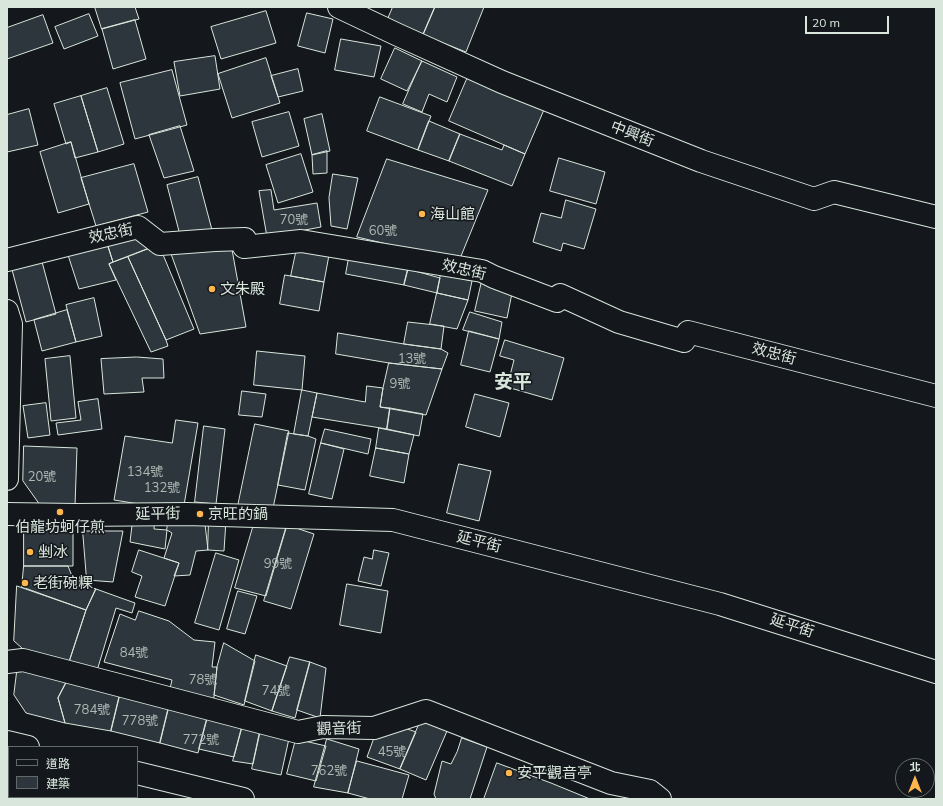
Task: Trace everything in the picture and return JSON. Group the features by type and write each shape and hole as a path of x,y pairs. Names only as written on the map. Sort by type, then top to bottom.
{"street":[{"name":"中興街","path":"339,7 502,82 701,161 814,199 834,192 936,217"},
{"name":"效忠街","path":"7,260 138,227 160,244 245,239 244,247 300,241 482,271 557,301 560,295 619,322 684,341 688,332 936,396"},
{"path":"7,312 11,324 7,479"},
{"name":"延平街","path":"7,514 187,514 394,520 720,604 936,672"},
{"name":"觀音街","path":"7,662 23,660 298,732 323,727 374,728 426,711 611,783 650,791 660,799"},
{"path":"7,742 24,746"},
{"path":"138,773 243,799"}],"building":[{"path":"95,7 135,7 139,19 102,29"},
{"path":"393,7 435,7 423,35 387,21"},
{"path":"435,7 484,7 466,52 423,35"},
{"path":"266,11 276,43 221,59 211,27"},
{"path":"307,13 333,19 325,53 298,46"},
{"path":"89,14 98,36 64,49 55,27"},
{"path":"43,15 53,43 7,59 7,28"},
{"path":"135,20 146,59 113,69 102,29"},
{"path":"341,39 381,46 374,77 335,70"},
{"path":"395,48 422,61 407,91 381,79"},
{"path":"215,56 220,89 180,96 174,62"},
{"path":"266,58 280,103 232,118 218,74"},
{"path":"422,61 457,77 447,102 429,94 422,112 403,104"},
{"path":"298,69 303,91 278,97 271,76"},
{"path":"172,70 187,125 135,139 120,83"},
{"path":"470,72 546,105 525,154 449,121"},
{"path":"107,88 124,144 98,152 81,96"},
{"path":"81,96 98,152 75,158 71,142 66,144 54,104"},
{"path":"380,97 431,116 418,150 367,131"},
{"path":"29,109 38,145 7,152 7,115"},
{"path":"289,112 299,146 262,157 252,122"},
{"path":"322,114 330,151 312,155 304,119"},
{"path":"429,121 460,134 449,161 418,150"},
{"path":"180,126 194,171 164,178 149,135"},
{"path":"460,134 502,150 504,145 525,154 512,186 449,161"},
{"path":"71,142 89,204 58,213 40,152"},
{"path":"327,151 327,173 313,174 312,155"},
{"path":"301,154 313,192 278,203 266,165"},
{"path":"559,158 605,172 596,204 550,191"},
{"name":"海山館","path":"387,159 488,190 459,261 357,237"},
{"path":"134,164 148,212 96,226 81,178"},
{"path":"333,174 358,178 347,229 331,226 329,198"},
{"path":"198,177 212,230 181,239 167,185"},
{"path":"271,190 274,210 317,203 321,227 267,237 259,191"},
{"path":"566,200 596,209 584,249 563,243 561,251 533,242 541,213 561,218"},
{"path":"138,229 149,248 113,262 105,238"},
{"name":"文朱殿","path":"231,244 246,327 200,334 170,251"},
{"path":"159,245 194,329 166,340 128,257"},
{"path":"108,246 113,262 109,264 116,280 79,289 68,255"},
{"path":"297,248 329,255 324,282 291,276"},
{"path":"350,252 408,269 404,285 346,274"},
{"path":"128,257 168,346 151,352 109,264"},
{"path":"41,258 56,314 26,322 11,266"},
{"path":"408,269 440,278 437,293 404,285"},
{"path":"441,274 472,281 468,300 437,293"},
{"path":"285,275 324,282 319,311 280,304"},
{"path":"482,281 513,288 507,318 475,311"},
{"path":"437,293 468,300 457,329 430,324"},
{"path":"94,298 102,336 76,342 66,305"},
{"path":"67,310 76,342 42,351 34,320"},
{"path":"470,312 502,322 499,339 463,330"},
{"path":"408,322 444,326 441,349 404,344"},
{"path":"469,331 499,339 490,372 461,365"},
{"path":"338,333 441,349 448,353 442,369 389,363 336,354"},
{"path":"505,340 564,358 552,400 507,387 514,360 500,356"},
{"path":"257,351 305,356 302,390 254,385"},
{"path":"70,356 76,418 51,421 45,359"},
{"path":"137,357 163,359 164,378 142,378 144,392 104,394 101,359"},
{"path":"389,363 442,369 426,415 380,407"},
{"path":"367,386 383,388 380,407 390,408 387,429 312,417 317,393 365,402"},
{"path":"302,390 317,393 308,436 294,434"},
{"path":"242,391 266,394 262,417 239,415"},
{"path":"475,394 509,403 500,437 466,427"},
{"path":"98,399 102,429 58,435 56,423 81,420 78,402"},
{"path":"46,403 50,435 28,438 23,406"},
{"path":"390,408 423,414 419,436 387,429"},
{"path":"176,420 198,423 183,511 114,500 125,436 172,443"},
{"path":"255,424 289,431 272,513 238,506"},
{"path":"204,426 225,429 216,504 195,502"},
{"path":"379,428 414,435 409,454 376,448"},
{"path":"325,429 371,439 368,454 321,443"},
{"path":"288,433 308,436 316,439 305,490 278,485"},
{"path":"321,443 344,449 332,499 309,494"},
{"path":"24,446 77,448 75,506 40,505 23,481"},
{"path":"376,448 409,454 404,483 370,476"},
{"path":"459,464 491,471 479,521 447,513"},
{"path":"155,516 154,529 167,530 165,549 130,542 133,517"},
{"path":"169,516 205,524 208,550 196,551 190,575 174,576 179,563 164,558 172,533 167,530"},
{"path":"209,519 226,520 224,551 208,550"},
{"path":"24,521 73,521 73,566 24,566"},
{"path":"254,524 287,525 266,596 235,588"},
{"path":"287,525 314,534 291,609 264,601"},
{"path":"83,531 123,531 113,582 87,580"},
{"path":"139,550 179,563 165,606 135,597 142,576 132,572"},
{"path":"374,550 389,553 381,586 358,581 364,557 372,559"},
{"path":"216,553 239,560 219,630 195,623"},
{"path":"24,566 68,566 74,581 96,589 86,610 22,587"},
{"path":"347,584 388,591 381,633 340,625"},
{"path":"17,586 86,610 68,665 23,649 14,641"},
{"path":"96,589 135,603 132,613 116,608 96,674 68,665 86,610"},
{"path":"238,591 257,596 245,634 227,629"},
{"path":"139,611 169,621 194,640 215,642 212,667 217,667 213,707 169,693 172,680 104,662 120,614 135,620"},
{"path":"224,643 255,661 244,705 214,695 217,667"},
{"path":"256,655 287,666 272,711 245,701"},
{"path":"290,657 310,662 295,718 272,711"},
{"path":"310,662 326,668 320,718 297,710"},
{"path":"18,664 68,679 58,698 65,723 26,713 14,695"},
{"path":"68,679 120,694 111,731 65,723 58,698"},
{"path":"120,694 169,706 160,743 111,731"},
{"path":"169,706 208,715 198,753 160,743"},
{"path":"208,715 242,727 234,757 199,749"},
{"path":"421,720 447,731 426,780 400,769"},
{"path":"396,725 416,732 400,769 367,757 375,735"},
{"path":"242,727 260,732 253,764 233,761"},
{"path":"261,727 290,734 281,775 252,769"},
{"path":"462,738 487,747 470,799 436,799 434,794 442,761 451,764"},
{"path":"296,739 326,746 316,781 287,774"},
{"path":"327,739 359,749 348,793 314,787"},
{"path":"357,761 409,775 402,799 370,799 348,793"},
{"name":"安平觀音亭","path":"497,763 551,783 590,799 484,799"}],"place":[{"name":"海山館","path":"422,214"},
{"name":"文朱殿","path":"212,289"},
{"name":"伯龍坊蚵仔煎","path":"60,512"},
{"name":"京旺的鍋","path":"200,514"},
{"name":"剉冰","path":"30,552"},
{"name":"老街碗粿","path":"25,583"},
{"name":"安平觀音亭","path":"509,773"}],"district":[{"name":"安平","path":"513,382"}]}
